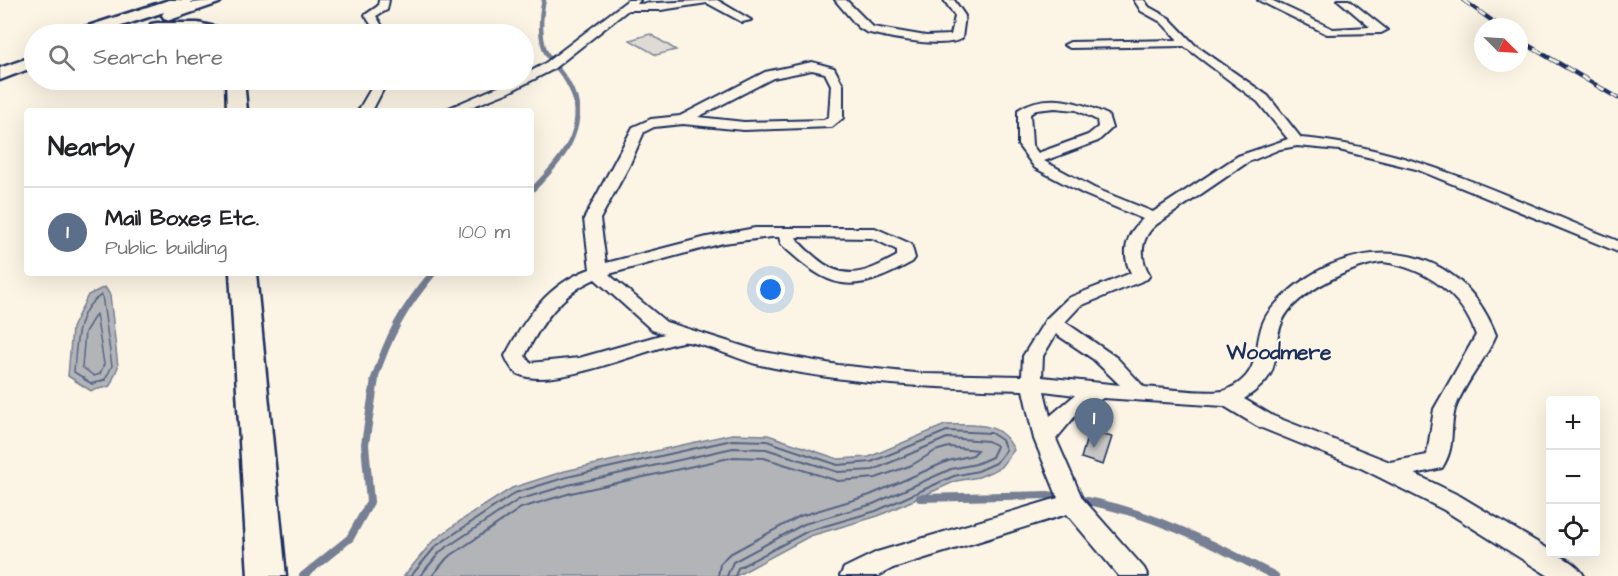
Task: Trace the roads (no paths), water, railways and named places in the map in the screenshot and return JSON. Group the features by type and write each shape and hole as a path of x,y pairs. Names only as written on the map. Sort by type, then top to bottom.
{"street":[{"path":"112,24 185,0"},
{"path":"142,24 214,0"},
{"path":"219,0 223,24"},
{"path":"376,24 370,15 383,8 384,0"},
{"path":"534,75 548,68 635,0"},
{"path":"624,7 661,7 709,0 746,20"},
{"path":"840,0 862,25 870,30 937,40 956,38 960,29 960,16 949,0"},
{"path":"1139,0 1145,9 1165,20 1186,43 1263,99 1297,142"},
{"path":"1263,0 1330,32 1381,30 1343,0"},
{"path":"1070,45 1186,43"},
{"path":"0,63 24,55"},
{"path":"0,74 24,66"},
{"path":"683,120 782,70 819,67 830,71 837,85 836,118 827,124 744,126 683,120 651,123 638,130 622,166 592,219 599,271 606,282 659,326 681,335 756,357 838,372 924,381 1032,382 1138,394 1227,399 1265,421 1389,471 1452,503 1571,576"},
{"path":"236,90 237,108"},
{"path":"367,108 377,90"},
{"path":"457,108 502,90"},
{"path":"1035,159 1093,138 1105,128 1103,118 1091,111 1065,104 1045,105 1026,110 1023,113 1024,145 1035,159 1040,165 1089,191 1154,218"},
{"path":"1134,576 1072,503 1046,439 1032,382 1034,356 1053,323 1074,302 1141,274 1135,267 1133,258 1140,232 1154,218 1241,160 1272,146 1297,142 1353,146 1401,159 1618,247"},
{"path":"681,335 604,358 541,372 525,370 515,356 547,307 570,285 599,271 738,233 763,231 875,233 905,248 906,258 866,275 837,278 824,272 787,240 789,232"},
{"path":"1227,399 1259,376 1265,361 1269,328 1274,316 1285,305 1316,282 1364,258 1406,261 1435,275 1461,292 1477,310 1486,335 1472,365 1455,388 1444,411 1441,454 1434,462 1389,471"},
{"path":"243,276 267,576"},
{"path":"1053,323 1102,355 1126,375 1138,394"},
{"path":"1046,439 1068,410 1082,398 1101,390"},
{"path":"853,576 896,556 1072,503"}],"water":[{"path":"105,287 110,295 118,367 110,386 91,391 68,376 72,328 88,295"},
{"path":"945,425 986,426 1002,433 1014,450 1000,468 979,477 956,481 878,516 810,536 736,576 404,576 432,542 460,521 512,488 565,471 732,434 768,435 838,459 869,457"}],"waterway":[{"path":"544,0 541,21 543,44 548,56 567,82 575,100"},
{"path":"534,188 559,161 572,138 577,112 575,98"},
{"path":"374,380 398,324 431,276"},
{"path":"303,576 350,538 370,502 365,444 375,379"},
{"path":"920,498 1048,495 1066,498"},
{"path":"1077,499 1104,504 1154,520 1203,540 1275,576"}],"railway":[{"path":"1463,0 1488,18"},
{"path":"1528,45 1618,98"}],"place":[{"name":"Mail Boxes Etc.","path":"1094,448"}],"district":[{"name":"Woodmere","path":"1279,352"}]}
